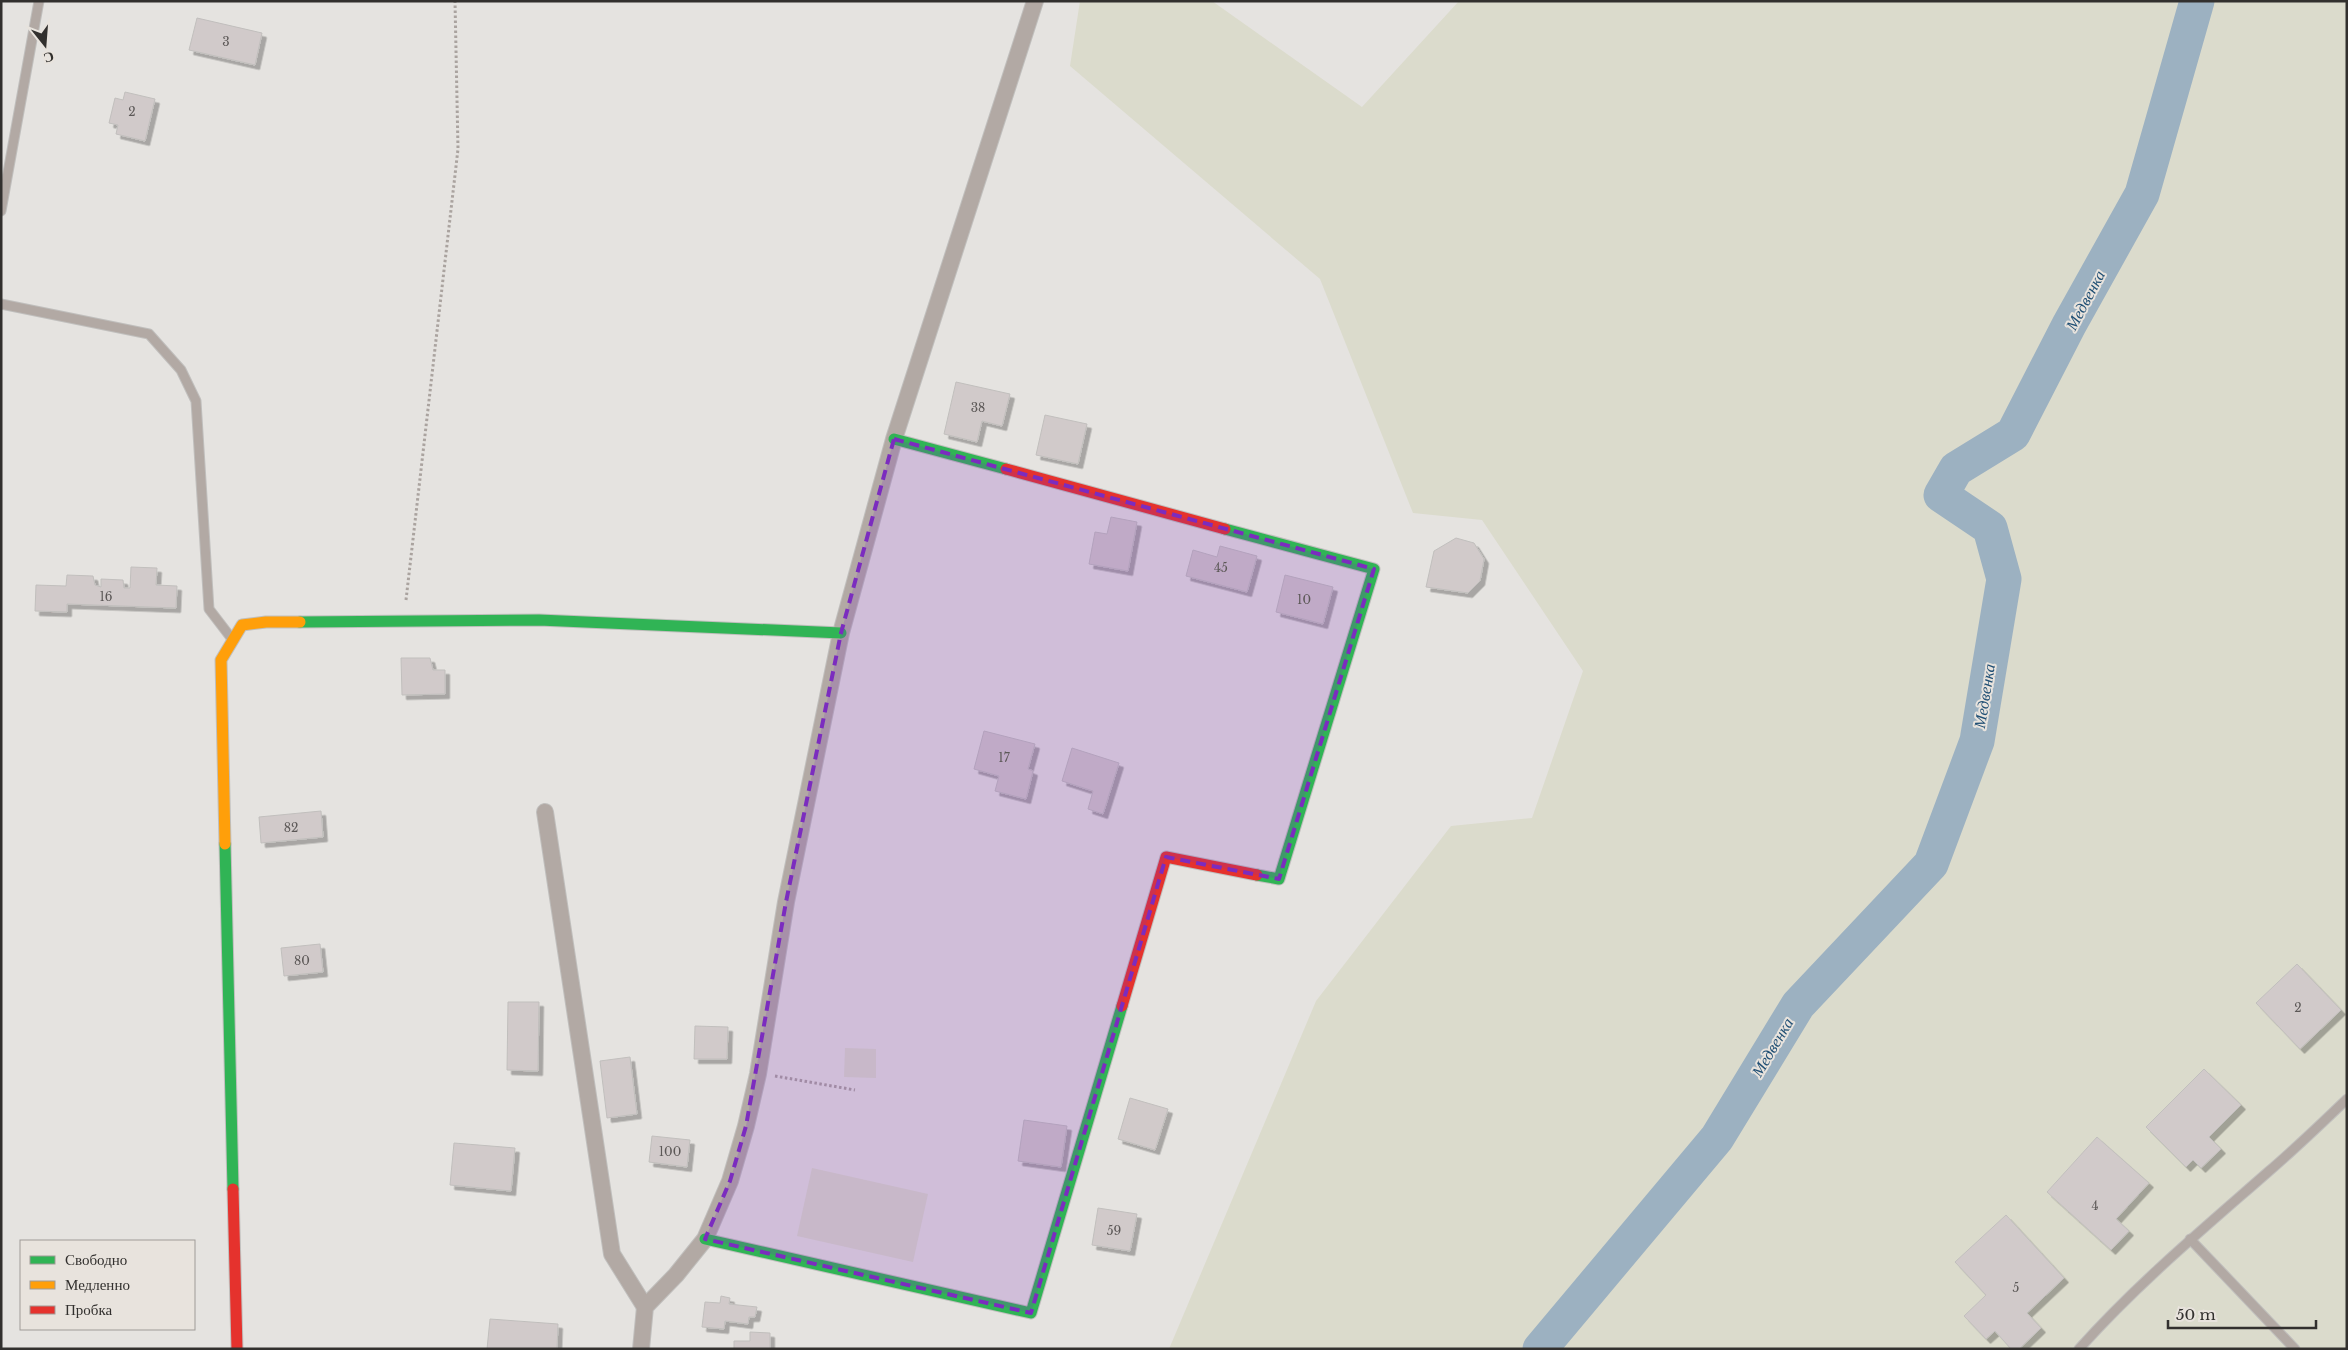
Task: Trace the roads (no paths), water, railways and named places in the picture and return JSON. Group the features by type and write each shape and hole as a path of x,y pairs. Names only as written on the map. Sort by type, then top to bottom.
{"street":[{"path":"645,1306 676,1275 705,1239 730,1182 758,1074 786,902 841,633 894,439 1035,1"},
{"path":"705,1239 1030,1312 1166,858 1279,879 1374,569 894,439"},
{"path":"237,1349 221,660 242,625 266,622 539,620 841,633"},
{"path":"545,812 612,1254 645,1306 641,1349"}],"lane":[{"path":"1,211 39,1"},
{"path":"1,304 149,334 181,370 196,400 209,609 233,640"},
{"path":"2079,1349 2111,1313 2190,1239 2270,1171 2347,1099"},
{"path":"2190,1239 2295,1349"}],"waterway":[{"name":"Медвенка","path":"1540,1349 1717,1138 1798,1005 1931,864 1977,741 2004,579 1990,528 1941,495 1956,469 2013,434 2069,325 2142,194 2197,1"}]}
